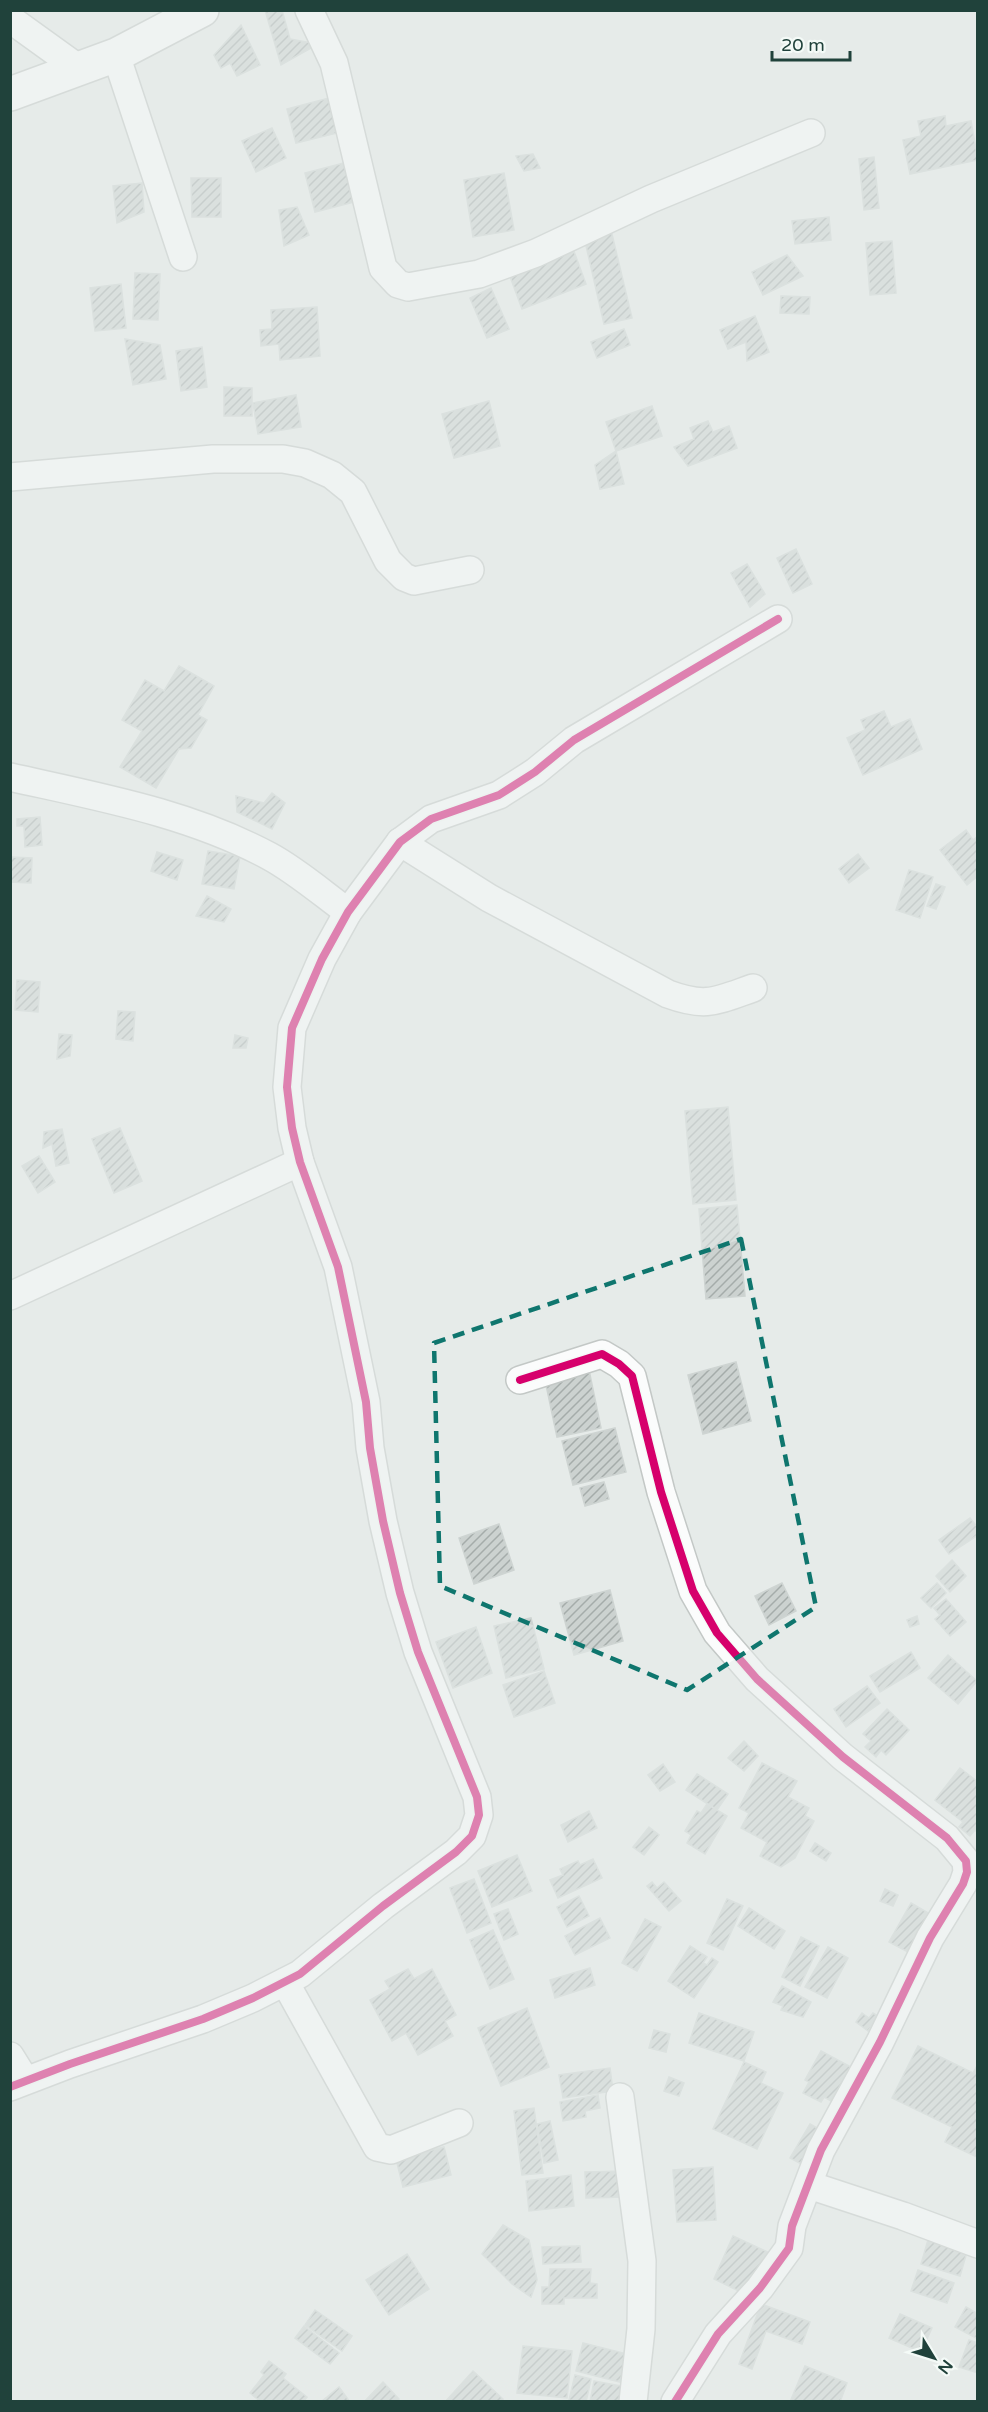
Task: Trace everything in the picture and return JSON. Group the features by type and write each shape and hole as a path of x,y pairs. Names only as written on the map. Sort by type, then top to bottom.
{"street":[{"path":"10,94 116,55 202,10"},
{"path":"309,10 334,63 383,268 398,284 408,287 479,274 536,253 651,199 811,133"},
{"path":"10,19 78,68"},
{"path":"116,55 183,257"},
{"path":"10,477 213,459 283,459 305,463 332,475 353,492 388,561 404,577 414,581 470,570"},
{"path":"10,2056 18,2084 203,2019 285,1982 300,1974 383,1906 456,1852 472,1836 479,1815 477,1797 418,1652 400,1593 383,1521 370,1448 366,1402 338,1267 300,1162 292,1128 287,1086 292,1029 322,959 348,912 400,842 431,819 500,795 535,772 573,740 778,619"},
{"path":"10,777 141,806 217,831 272,857 348,912"},
{"path":"400,842 489,898 668,994 689,1002 710,1003 753,988"},
{"path":"10,1296 300,1162"},
{"path":"520,1380 602,1354 619,1364 632,1376 661,1491 693,1591 717,1633 757,1679 843,1757 947,1838 969,1859 966,1861 967,1872 963,1884 930,1938 880,2042 820,2150 792,2226 789,2248 760,2288 718,2334 675,2402"},
{"path":"285,1982 377,2147 391,2150 459,2123"},
{"path":"620,2097 642,2261 641,2329 633,2402"},
{"path":"809,2185 978,2244"}],"highlighted area":[{"path":"741,1239 816,1607 687,1690 440,1586 434,1343"}],"building":[{"path":"265,10 282,10 290,39 318,44 281,65"},
{"path":"241,25 260,65 237,76 230,63 221,68 214,55"},
{"path":"337,96 345,131 296,143 287,109"},
{"path":"945,116 946,126 971,121 978,160 910,174 903,140 921,136 918,121"},
{"path":"272,128 286,158 256,172 242,141"},
{"path":"533,154 540,168 524,171 516,156"},
{"path":"874,157 879,208 864,210 859,159"},
{"path":"348,162 358,201 315,212 305,173"},
{"path":"504,173 514,230 473,237 464,180"},
{"path":"191,178 221,178 221,217 192,217"},
{"path":"142,183 144,212 117,223 113,186"},
{"path":"297,207 309,235 284,246 279,210"},
{"path":"829,217 831,240 795,244 792,221"},
{"path":"611,230 632,318 604,324 584,237"},
{"path":"892,241 896,293 870,295 866,243"},
{"path":"572,246 586,284 522,309 508,271"},
{"path":"787,255 803,276 763,295 752,272"},
{"path":"135,273 160,274 158,320 133,319"},
{"path":"121,284 126,328 95,331 90,288"},
{"path":"491,288 509,329 487,338 470,298"},
{"path":"781,296 810,297 809,314 780,313"},
{"path":"317,307 320,356 280,360 279,344 261,346 260,330 272,329 271,310"},
{"path":"755,316 769,352 747,361 746,342 728,349 720,330"},
{"path":"624,329 630,345 597,358 591,342"},
{"path":"125,339 160,345 166,379 133,385"},
{"path":"202,347 207,387 181,391 176,351"},
{"path":"224,387 252,388 252,416 224,416"},
{"path":"296,395 301,427 258,434 253,403"},
{"path":"489,401 500,446 454,458 442,414"},
{"path":"652,406 662,436 616,451 606,422"},
{"path":"708,421 713,432 729,426 737,448 688,466 674,447 694,439 690,428"},
{"path":"616,451 624,484 600,489 595,465"},
{"path":"796,549 812,584 793,593 777,558"},
{"path":"747,564 765,594 750,607 731,573"},
{"path":"179,666 214,686 198,715 207,720 191,748 179,749 156,788 120,767 142,731 122,720 145,680 164,691"},
{"path":"884,711 891,727 910,719 922,749 863,775 847,738 865,730 861,720"},
{"path":"272,793 285,803 272,829 237,812 236,796 264,803"},
{"path":"40,817 42,845 25,847 24,826 17,826 17,819"},
{"path":"966,830 973,840 978,836 978,876 967,885 940,850"},
{"path":"208,851 240,856 234,889 202,884"},
{"path":"157,852 183,860 177,880 151,871"},
{"path":"858,854 869,868 849,883 839,869"},
{"path":"10,857 32,858 31,883 10,882"},
{"path":"909,870 933,877 920,918 896,910"},
{"path":"936,884 945,887 936,909 927,906"},
{"path":"207,896 231,909 224,922 196,916"},
{"path":"17,980 40,982 38,1012 15,1010"},
{"path":"118,1011 135,1012 133,1041 116,1039"},
{"path":"59,1034 72,1035 70,1056 57,1059"},
{"path":"235,1035 248,1038 246,1048 233,1048"},
{"path":"728,1107 736,1200 693,1204 685,1111"},
{"path":"120,1128 142,1181 114,1193 92,1139"},
{"path":"62,1129 69,1163 56,1166 52,1144 43,1148 44,1132"},
{"path":"39,1156 55,1182 38,1193 22,1166"},
{"path":"737,1205 745,1296 706,1299 699,1209"},
{"path":"736,1362 751,1421 703,1434 688,1375"},
{"path":"589,1370 601,1428 557,1437 545,1380"},
{"path":"615,1428 626,1472 573,1485 562,1441"},
{"path":"604,1482 609,1499 585,1506 580,1488"},
{"path":"970,1518 978,1528 978,1535 949,1554 939,1540"},
{"path":"499,1524 514,1570 474,1584 459,1538"},
{"path":"952,1560 966,1576 950,1592 936,1576"},
{"path":"782,1583 796,1611 769,1625 755,1596"},
{"path":"937,1583 946,1593 931,1608 921,1598"},
{"path":"610,1590 623,1641 574,1655 560,1603"},
{"path":"946,1599 966,1622 950,1636 935,1619 940,1615 934,1608"},
{"path":"917,1616 919,1624 910,1627 907,1620"},
{"path":"531,1618 544,1669 506,1678 494,1626"},
{"path":"476,1627 492,1673 453,1688 436,1642"},
{"path":"911,1652 920,1668 880,1692 870,1676"},
{"path":"948,1655 977,1681 958,1704 928,1678"},
{"path":"544,1671 555,1703 514,1717 503,1685"},
{"path":"867,1686 880,1703 846,1727 834,1709"},
{"path":"887,1709 909,1730 886,1755 881,1750 876,1757 865,1747 871,1741 863,1734"},
{"path":"744,1741 758,1756 744,1771 728,1758"},
{"path":"762,1763 797,1781 788,1797 809,1808 805,1816 814,1821 795,1858 781,1867 760,1856 767,1842 741,1828 749,1813 739,1808"},
{"path":"663,1764 675,1782 660,1791 648,1775"},
{"path":"960,1768 978,1782 978,1833 975,1830 970,1836 959,1827 963,1822 935,1800"},
{"path":"697,1774 728,1794 717,1810 686,1790"},
{"path":"707,1804 727,1816 705,1854 687,1843 691,1835 685,1831 697,1811 701,1813"},
{"path":"589,1811 597,1828 568,1842 561,1825"},
{"path":"649,1827 659,1835 644,1855 633,1847"},
{"path":"815,1843 831,1853 826,1861 810,1851"},
{"path":"517,1855 532,1891 492,1907 478,1871"},
{"path":"593,1859 602,1878 558,1898 550,1880 563,1875 560,1869 578,1861 580,1865"},
{"path":"474,1879 491,1923 467,1933 450,1888"},
{"path":"652,1882 657,1888 664,1882 681,1901 669,1911 647,1886"},
{"path":"885,1889 898,1895 893,1906 880,1901"},
{"path":"579,1896 589,1916 567,1927 557,1907"},
{"path":"727,1899 743,1906 723,1950 707,1943"},
{"path":"911,1903 930,1914 908,1952 889,1942"},
{"path":"749,1908 785,1931 774,1949 738,1926"},
{"path":"508,1909 518,1934 504,1940 494,1914"},
{"path":"600,1918 610,1938 575,1955 565,1936"},
{"path":"645,1919 661,1927 637,1971 622,1963"},
{"path":"493,1930 514,1979 490,1989 470,1940"},
{"path":"801,1937 819,1946 800,1986 782,1977"},
{"path":"690,1946 707,1957 703,1963 707,1965 712,1958 718,1962 694,1998 668,1981"},
{"path":"828,1947 848,1958 827,1998 805,1987"},
{"path":"590,1968 595,1985 555,1998 550,1980"},
{"path":"408,1969 414,1979 432,1969 456,2015 445,2021 453,2036 418,2055 406,2033 392,2041 370,2000 390,1989 385,1981"},
{"path":"782,1986 811,2002 803,2017 781,2010 783,2006 773,2002"},
{"path":"527,2008 549,2067 501,2086 478,2028"},
{"path":"699,2013 754,2032 744,2061 689,2043"},
{"path":"862,2013 869,2018 873,2013 878,2016 868,2031 856,2022"},
{"path":"654,2030 670,2034 666,2052 649,2048"},
{"path":"918,2046 973,2073 978,2064 977,2157 945,2142 952,2127 892,2098"},
{"path":"821,2051 851,2067 833,2102 824,2097 821,2102 803,2093 809,2082 805,2080"},
{"path":"744,2062 766,2072 761,2083 783,2093 757,2149 713,2129"},
{"path":"610,2068 613,2091 563,2098 559,2075"},
{"path":"669,2077 684,2083 679,2096 664,2091"},
{"path":"598,2095 600,2108 585,2111 586,2117 563,2121 560,2102"},
{"path":"534,2108 543,2173 522,2175 514,2111"},
{"path":"550,2121 558,2160 544,2163 537,2124"},
{"path":"810,2124 826,2133 807,2167 790,2158"},
{"path":"444,2147 451,2175 403,2187 396,2159"},
{"path":"713,2167 716,2220 677,2222 673,2170"},
{"path":"627,2171 627,2197 586,2198 585,2172"},
{"path":"571,2175 574,2206 529,2211 526,2181"},
{"path":"503,2225 529,2240 537,2280 531,2297 512,2284 482,2254"},
{"path":"733,2236 772,2254 747,2295 714,2279"},
{"path":"928,2240 967,2252 960,2276 921,2264"},
{"path":"580,2246 581,2262 543,2264 542,2247"},
{"path":"407,2254 429,2289 389,2315 366,2280"},
{"path":"550,2269 591,2269 590,2283 597,2284 597,2298 564,2298 564,2304 542,2304 542,2287 549,2287"},
{"path":"918,2270 954,2283 947,2303 911,2291"},
{"path":"761,2304 810,2322 802,2344 766,2331 752,2369 739,2364"},
{"path":"966,2307 978,2314 978,2339 955,2327"},
{"path":"315,2310 352,2336 342,2351 305,2325"},
{"path":"900,2314 932,2328 921,2352 889,2338"},
{"path":"304,2326 339,2353 330,2364 295,2338"},
{"path":"969,2340 978,2343 978,2373 959,2367"},
{"path":"583,2343 627,2354 620,2382 576,2371"},
{"path":"523,2346 572,2351 567,2398 517,2393"},
{"path":"269,2361 286,2374 283,2378 307,2397 303,2402 261,2402 250,2393 264,2375 261,2372"},
{"path":"805,2366 847,2383 840,2402 790,2402"},
{"path":"473,2371 503,2399 501,2402 445,2402"},
{"path":"575,2375 591,2379 586,2402 569,2400"},
{"path":"594,2381 627,2387 624,2402 590,2402"},
{"path":"383,2382 399,2399 397,2402 364,2402"},
{"path":"339,2387 350,2402 321,2402"}],"cycle path":[{"path":"10,2087 203,2019 253,1998 300,1974 383,1906 456,1852 472,1836 479,1815 477,1797 418,1652 400,1593 383,1521 370,1448 366,1402 338,1267 300,1162 292,1128 287,1087 292,1028 322,959 348,912 400,842 431,819 499,795 535,772 574,740 778,619"},
{"path":"520,1380 602,1354 619,1364 632,1376 661,1492 693,1591 717,1633 757,1679 843,1757 947,1838 966,1861 967,1872 963,1884 930,1938 880,2042 821,2150 792,2226 789,2248 760,2288 718,2334 675,2402"}]}
